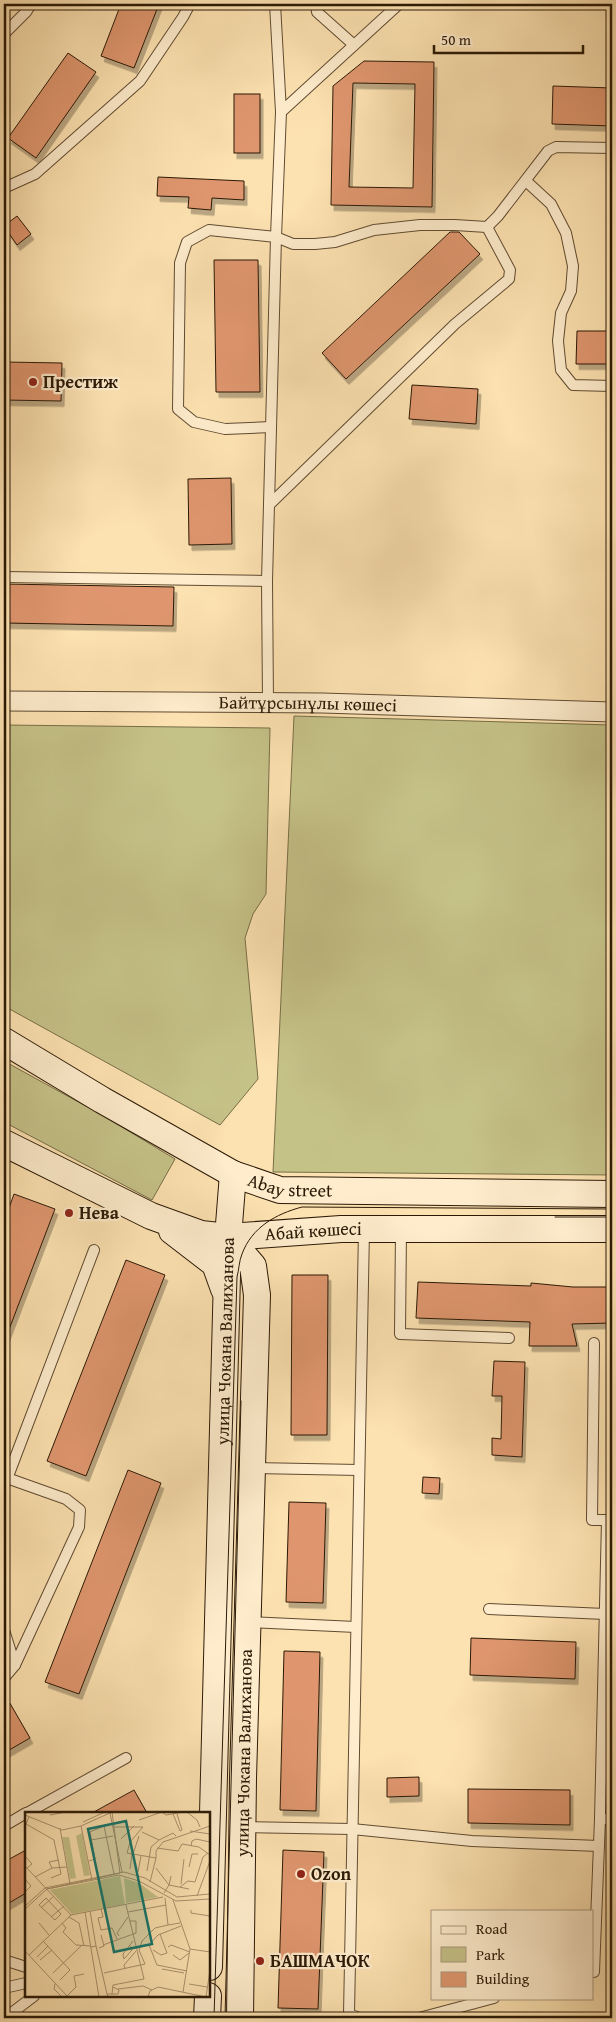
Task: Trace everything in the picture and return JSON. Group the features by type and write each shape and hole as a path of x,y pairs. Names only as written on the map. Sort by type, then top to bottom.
{"street":[{"name":"Байтұрсынұлы көшесі","path":"4,702 268,702 612,712"},
{"name":"Abay street","path":"4,1041 102,1100 233,1174 280,1190 612,1194"},
{"name":"Абай көшесі","path":"4,1143 151,1216 201,1234 228,1237 364,1229 612,1229"},
{"path":"228,1237 233,1174"},
{"path":"151,1216 215,1264 226,1295"},
{"path":"257,1295 263,1265 270,1250 295,1232"},
{"name":"улица Чокана Валиханова","path":"210,1927 228,1237"},
{"name":"улица Чокана Валиханова","path":"228,1237 253,1266 257,1295 242,1827 240,2018"},
{"path":"207,2018 208,1997"}],"lane":[{"path":"4,34 32,4"},
{"path":"4,188 35,174 140,81 190,4"},
{"path":"268,702 266,581 281,112 275,4"},
{"path":"316,4 317,12 354,45"},
{"path":"281,112 399,4"},
{"path":"271,426 225,429 194,422 178,409 180,263 187,242 209,230 276,237 293,244 315,244 335,242 374,230 411,226 455,225 487,227 498,216 548,152 556,147 612,148"},
{"path":"526,181 551,204 566,233 573,266 571,291 561,313 558,341 561,370 573,386 612,386"},
{"path":"269,505 455,324 509,279 510,270 487,227"},
{"path":"4,576 266,581"},
{"path":"359,2018 349,2014 364,1229"},
{"path":"401,1229 400,1334 509,1338"},
{"path":"4,1678 15,1665 79,1526 80,1510 66,1499 5,1478 94,1250"},
{"path":"594,1343 592,1520 610,1520 605,1614 594,1972"},
{"path":"251,1468 359,1470"},
{"path":"489,1609 605,1614"},
{"path":"247,1622 356,1627"},
{"path":"4,1630 15,1665"},
{"path":"28,1812 126,1758"},
{"path":"4,1826 25,1814"},
{"path":"600,1819 612,1820"},
{"path":"242,1827 352,1829 472,1842 599,1846"},
{"path":"4,1960 25,1967"},
{"path":"4,1988 25,1984"},
{"path":"5,2018 33,1997"},
{"path":"419,2018 486,2000"}],"green space":[{"path":"294,716 612,725 612,1175 273,1172"},
{"path":"4,725 270,728 266,894 253,914 245,938 258,1079 220,1125 4,1006"},
{"path":"4,1061 102,1115 175,1159 152,1200 4,1122"}],"building":[{"path":"121,4 159,4 134,68 101,56"},
{"path":"68,53 96,72 36,158 8,138"},
{"path":"364,61 434,62 432,207 331,205 333,86","holes":["353,83 415,84 413,188 349,187"]},
{"path":"553,86 612,88 612,126 552,124"},
{"path":"234,94 260,94 260,153 234,153"},
{"path":"158,177 244,181 244,200 212,198 211,210 188,208 189,197 157,196"},
{"path":"17,216 31,234 17,245 4,226"},
{"path":"450,232 459,232 480,254 346,379 322,353"},
{"path":"214,260 258,260 260,392 216,392"},
{"path":"577,331 612,331 612,364 576,364"},
{"name":"Престиж","path":"4,362 62,363 61,401 4,400"},
{"path":"412,385 478,389 476,424 409,419"},
{"path":"231,478 232,544 189,545 188,479"},
{"path":"4,584 174,587 173,626 4,623"},
{"path":"14,1194 55,1209 4,1340 4,1222"},
{"path":"126,1260 165,1275 86,1476 47,1461"},
{"path":"292,1275 328,1275 327,1435 291,1435"},
{"path":"418,1282 531,1286 531,1283 573,1287 612,1287 612,1323 572,1324 577,1346 529,1346 530,1322 416,1318"},
{"path":"494,1361 525,1362 522,1457 492,1455 492,1438 501,1439 502,1396 492,1396"},
{"path":"128,1470 161,1483 79,1694 45,1682"},
{"path":"423,1477 440,1478 439,1494 422,1493"},
{"path":"289,1502 326,1503 323,1603 286,1602"},
{"path":"471,1638 576,1642 575,1679 470,1675"},
{"path":"284,1651 320,1652 316,1811 280,1810"},
{"path":"4,1693 30,1738 4,1753"},
{"path":"419,1777 419,1796 387,1797 387,1778"},
{"path":"468,1789 570,1790 570,1825 468,1823"},
{"path":"134,1790 146,1812 94,1812"},
{"path":"283,1850 324,1852 318,2009 278,2008"},
{"path":"25,1851 25,1894 4,1906 4,1862"}],"tram line":[{"path":"214,2018 237,1277 241,1257 246,1245 252,1236 266,1223 302,1207 612,1209"},
{"path":"555,1217 612,1217"},
{"path":"225,2018 241,1401"}],"place":[{"name":"Престиж","path":"33,382"},
{"name":"Нева","path":"69,1213"},
{"name":"Ozon","path":"301,1874"},
{"name":"БАШМАЧОК","path":"260,1961"}]}
